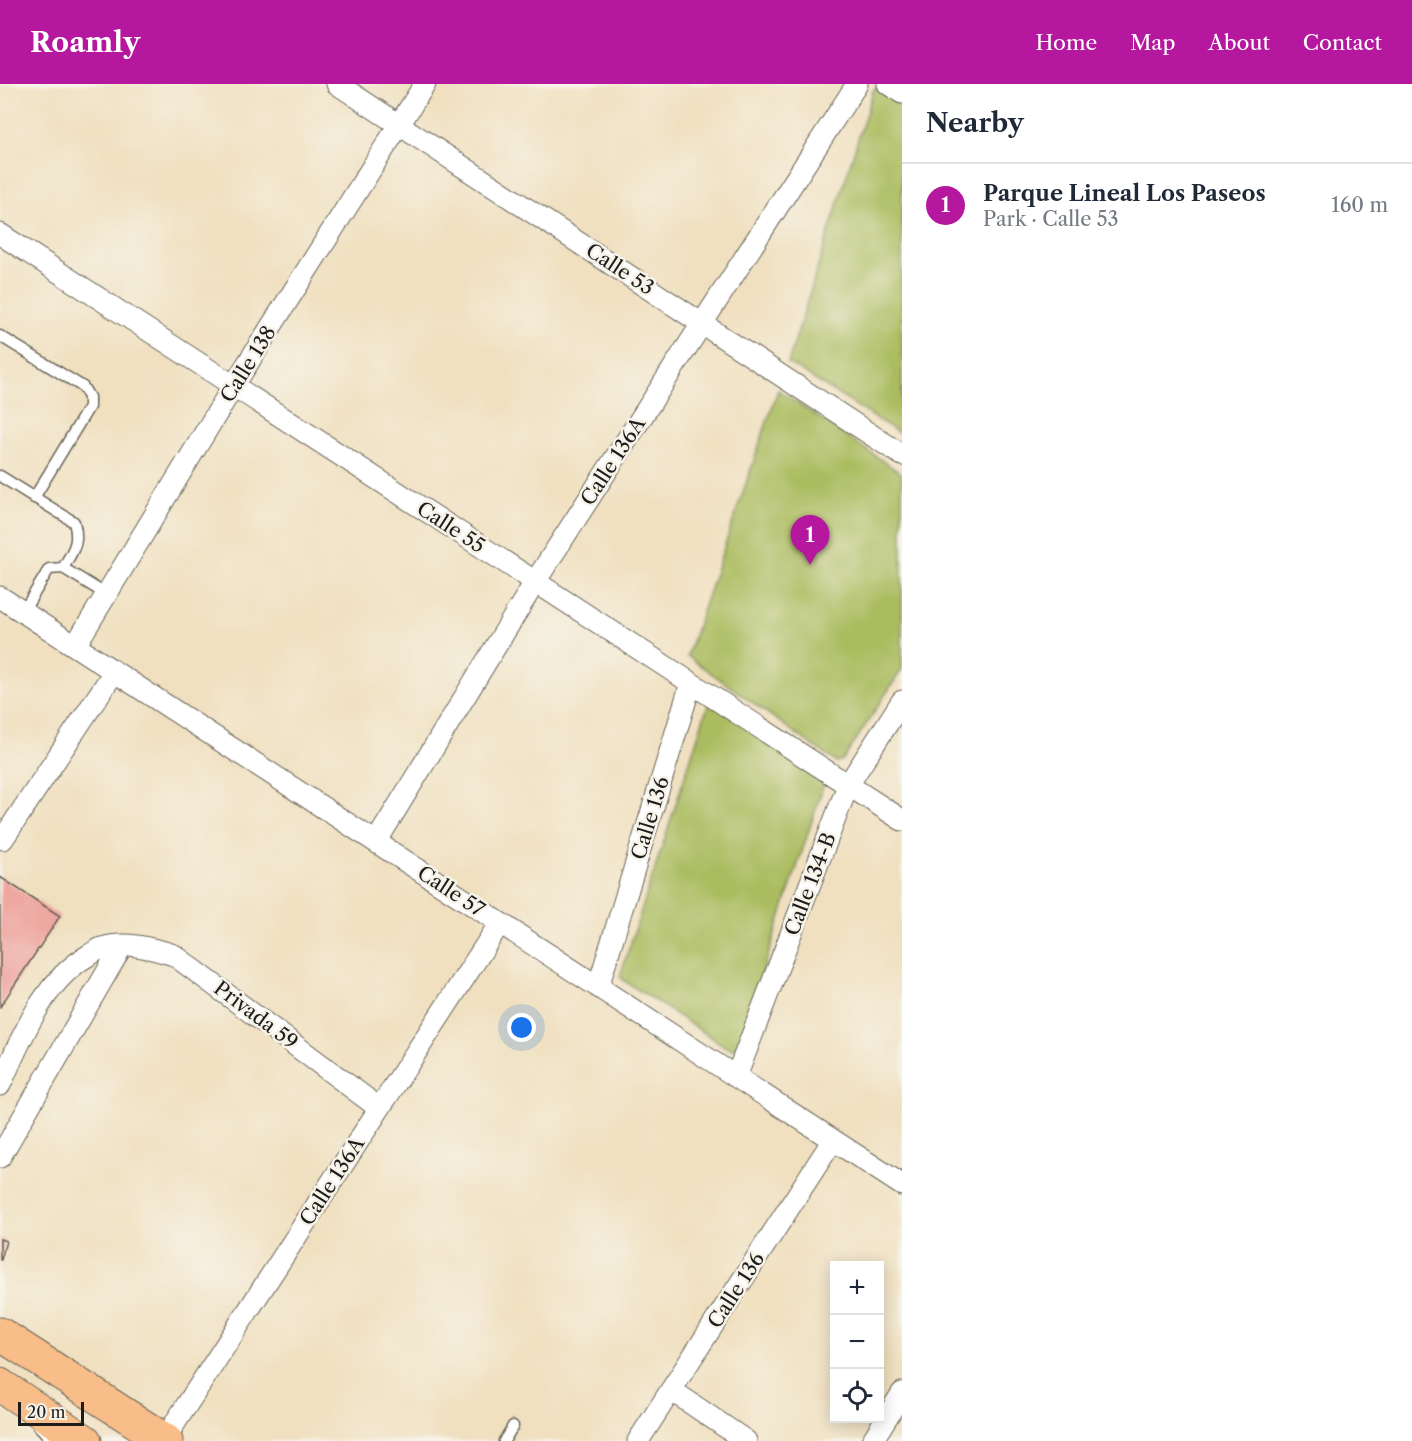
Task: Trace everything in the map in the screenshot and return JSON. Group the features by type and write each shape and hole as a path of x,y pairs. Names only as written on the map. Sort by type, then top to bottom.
{"main road":[{"path":"0,1334 165,1440"},
{"path":"8,1390 85,1441"}],"street":[{"name":"Calle 53","path":"337,84 902,454"},
{"name":"Calle 138","path":"75,646 234,385 425,84"},
{"name":"Calle 136A","path":"375,842 535,582 857,84"},
{"path":"888,84 902,93"},
{"name":"Calle 55","path":"0,234 902,820"},
{"name":"Calle 57","path":"0,597 902,1185"},
{"path":"3,839 114,672"},
{"name":"Calle 136","path":"598,987 691,683"},
{"name":"Calle 134-B","path":"736,1077 848,785 902,701"},
{"name":"Calle 136A","path":"165,1440 500,923"},
{"path":"0,1157 122,946"},
{"name":"Privada 59","path":"0,1085 45,998 60,976 78,961 101,948 149,947 174,955 379,1108"},
{"name":"Calle 136","path":"638,1441 833,1140"},
{"path":"671,1390 746,1441"},
{"path":"872,1441 902,1394"}],"lane":[{"path":"0,336 83,387 89,396 89,407 34,498"},
{"path":"0,476 74,522 77,542 63,568"},
{"path":"23,612 49,569 63,568 106,595"},
{"path":"8,1390 53,1441"},
{"path":"504,1441 513,1426"}],"green space":[{"path":"876,88 902,103 902,435 788,363 873,91"},
{"path":"778,390 902,474 902,669 843,760 836,762 687,656"},
{"path":"709,702 826,778 739,1044 733,1049 726,1047 620,976"}],"building":[{"path":"0,877 60,916 0,1007"},
{"path":"0,1239 6,1241 1,1260 0,1260"}],"place":[{"name":"Parque Lineal Los Paseos","path":"810,565"}]}
